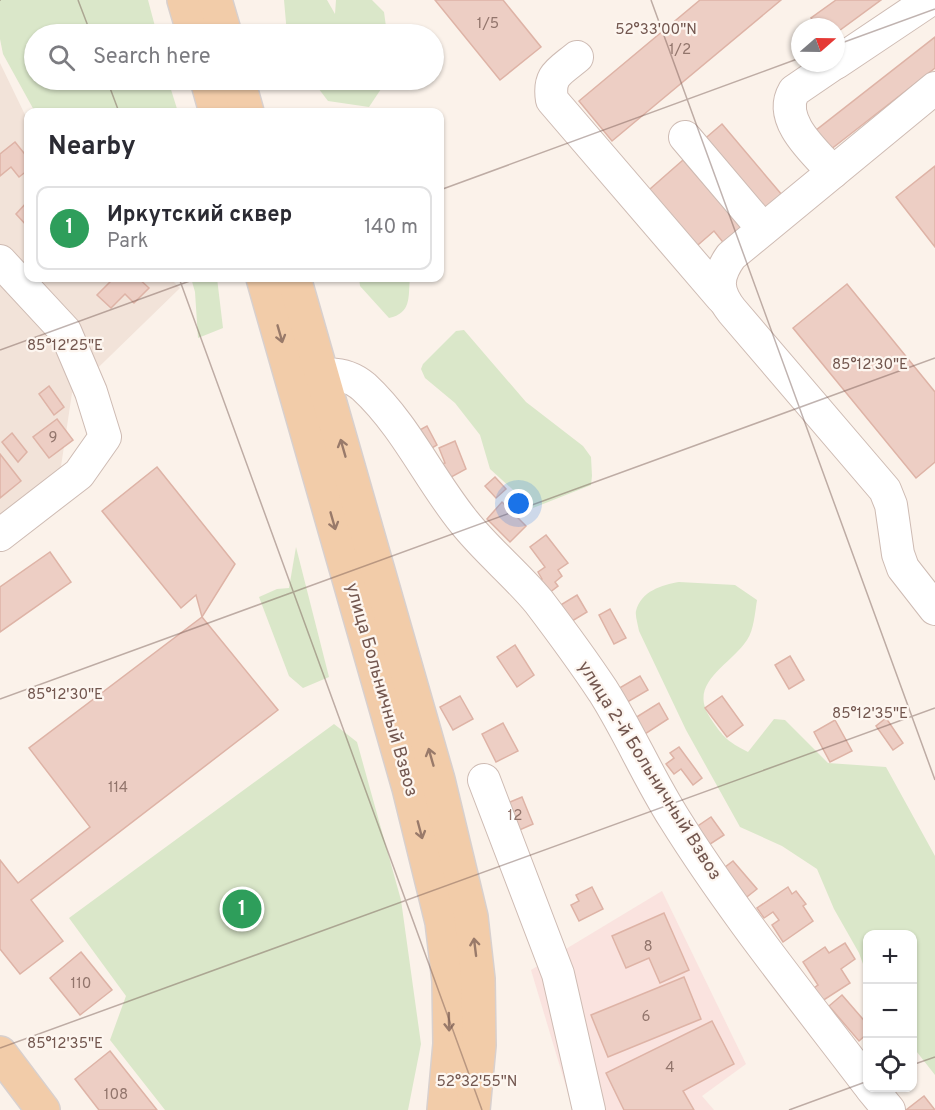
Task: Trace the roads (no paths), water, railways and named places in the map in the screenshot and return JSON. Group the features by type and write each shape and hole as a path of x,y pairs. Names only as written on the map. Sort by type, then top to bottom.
{"main road":[{"path":"184,0 191,24"},
{"path":"215,0 222,24"},
{"path":"210,90 215,108"},
{"path":"241,90 246,108"},
{"name":"улица Больничный Взвоз","path":"264,282 409,788 442,922 449,981 450,1034 444,1110"},
{"name":"улица Больничный Взвоз","path":"295,282 438,780 471,917 479,1001 479,1046 473,1110"},
{"path":"0,1053 43,1110"}],"street":[{"path":"845,57 930,0"},
{"path":"577,57 554,76 550,91 552,100 885,490 903,568 935,609"},
{"path":"822,72 794,91 789,107 790,116 804,140 833,172"},
{"path":"722,298 721,275 730,256 935,87"},
{"path":"685,137 763,229"},
{"path":"0,261 64,330 92,392 105,437 79,474 0,535"},
{"name":"улица 2-й Больничный Взвоз","path":"322,375 343,375 354,379 364,387 393,419 466,525 538,601 603,692 674,818 748,925 863,1078"},
{"path":"484,780 558,974 589,1110"},
{"path":"873,1092 889,1110"}],"place":[{"name":"Иркутский сквер","path":"242,909"}]}
